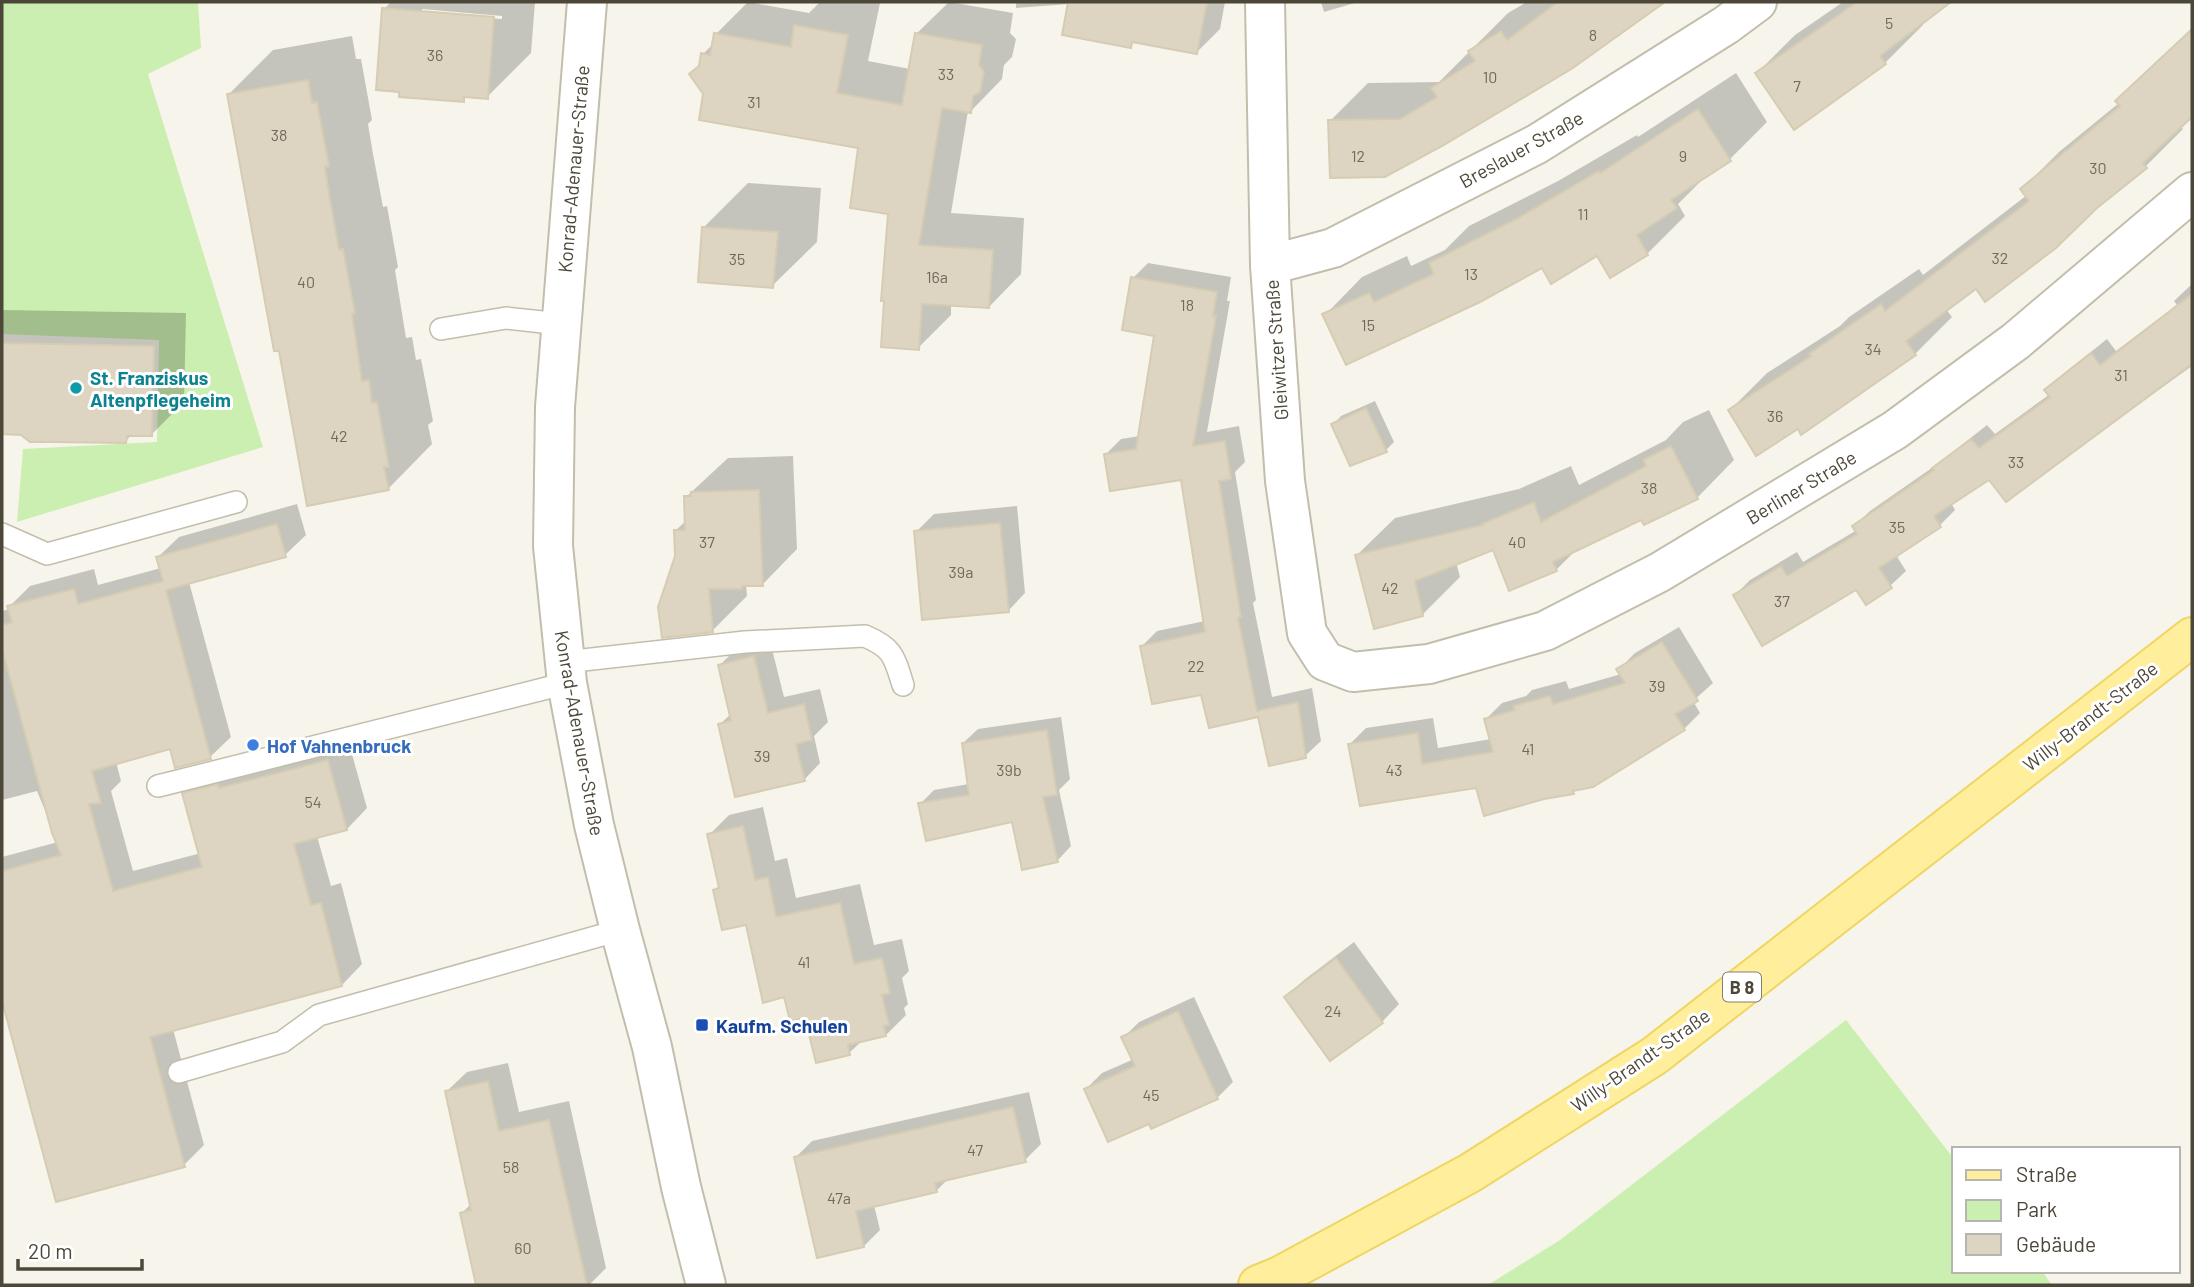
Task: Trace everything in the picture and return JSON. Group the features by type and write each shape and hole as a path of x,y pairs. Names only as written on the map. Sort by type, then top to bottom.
{"main road":[{"name":"Willy-Brandt-Straße","path":"1258,1285 1280,1276 1470,1173 1654,1056 2192,636"}],"street":[{"name":"Konrad-Adenauer-Straße","path":"587,2 555,407 554,546 566,672 594,825 652,1047 681,1186 706,1285"},
{"name":"Gleiwitzer Straße","path":"1265,2 1270,265 1285,481 1307,634 1325,661 1353,672"},
{"name":"Breslauer Straße","path":"1270,265 1333,248 1537,144 1726,25 1757,2"},
{"name":"Berliner Straße","path":"1353,672 1429,664 1545,631 1660,572 1895,430 2016,341 2192,192"}],"lane":[{"path":"441,329 506,317 561,324"},
{"path":"2,534 47,554 236,502"},
{"path":"158,786 566,672 745,642 865,636 880,643 895,657 903,685"},
{"path":"179,1072 282,1042 319,1015 620,930"}],"green space":[{"path":"2,2 198,2 201,48 148,74 263,447 17,522 23,449 157,442 159,340 2,334"},
{"path":"1846,1020 1952,1156 1952,1273 2043,1273 2052,1285 1488,1285 1560,1240"}],"building":[{"path":"1068,2 1207,2 1197,54 1132,42 1131,48 1062,35"},
{"path":"1558,2 1665,2 1573,68 1385,177 1330,178 1328,120 1400,119 1437,97 1431,88 1475,61 1468,51 1501,31 1507,40"},
{"path":"1857,2 1951,2 1880,56 1886,64 1794,130 1755,73"},
{"path":"382,8 494,17 488,99 464,97 464,102 399,97 399,92 376,90"},
{"path":"794,25 848,35 837,93 902,105 915,33 982,45 979,65 984,72 980,92 973,96 971,113 942,108 919,245 993,250 989,308 922,304 919,350 881,347 884,301 881,301 888,214 850,208 858,148 699,120 703,94 689,74 699,66 701,53 710,55 714,33 791,47"},
{"path":"2192,29 2192,117 2143,163 2147,168 2097,208 2056,248 1985,302 1976,289 1906,341 1916,355 1801,435 1798,429 1756,456 1728,410 1811,356 1809,354 1881,304 1885,311 2029,201 2020,189 2120,106 2115,101"},
{"path":"308,80 312,103 317,102 329,166 325,167 339,250 343,249 355,313 352,314 362,381 369,380 372,403 377,402 389,467 384,467 389,490 307,506 279,351 274,351 227,94"},
{"path":"1698,109 1731,161 1671,200 1677,208 1637,235 1648,255 1610,278 1597,256 1551,284 1542,268 1480,302 1346,365 1322,314 1369,293 1374,302 1434,274 1429,263 1518,218 1599,171 1600,173"},
{"path":"702,227 778,232 773,288 698,282"},
{"path":"1131,277 1217,292 1213,316 1216,316 1193,446 1225,441 1231,479 1219,481 1241,617 1238,618 1257,711 1298,702 1306,758 1269,766 1258,717 1209,728 1201,695 1152,704 1140,646 1205,632 1181,480 1110,491 1104,454 1136,449 1154,336 1122,330"},
{"path":"2192,294 2192,364 2006,502 1989,480 1934,516 1941,527 1879,568 1892,588 1866,605 1856,590 1762,646 1733,595 1781,566 1787,576 1857,534 1852,526 1934,470 1932,468 1971,439 1979,448 2050,397 2044,390 2091,353 2100,365"},
{"name":"St. Franziskus Altenpflegeheim","path":"2,343 154,346 152,436 127,436 126,443 30,442 21,435 2,434"},
{"path":"1366,408 1387,452 1350,466 1331,424"},
{"path":"1671,446 1698,499 1644,525 1641,520 1553,562 1557,571 1509,591 1493,550 1415,581 1423,616 1374,629 1355,555 1483,525 1534,502 1541,522 1646,466 1643,460"},
{"path":"759,490 763,586 709,589 713,632 662,638 658,607 675,556 674,530 685,530 684,496 691,496 691,492"},
{"path":"1000,523 1009,612 922,620 914,531"},
{"path":"277,524 286,557 166,590 211,759 175,768 170,749 92,771 101,803 89,804 113,891 202,867 182,793 218,784 219,788 328,760 347,830 294,844 311,905 321,903 342,986 150,1037 185,1167 56,1202 2,1001 2,871 61,855 52,833 2,649 2,625 12,622 7,606 74,589 78,604 163,581 156,557"},
{"path":"1662,642 1698,701 1675,714 1685,730 1593,787 1484,816 1476,788 1360,806 1348,744 1418,733 1422,764 1493,752 1484,719 1515,710 1513,706 1550,696 1553,704 1625,683 1616,669"},
{"path":"754,656 768,713 804,704 812,740 796,744 805,781 735,797 718,724 731,721 718,665"},
{"path":"1047,730 1057,795 1043,797 1058,862 1022,870 1012,822 926,841 918,803 969,795 962,743"},
{"path":"743,826 755,880 768,877 776,917 840,903 854,964 882,958 890,993 882,995 889,1025 884,1026 886,1036 848,1045 850,1055 816,1063 805,1018 790,1021 784,997 763,1003 746,925 722,930 713,890 719,888 707,834"},
{"path":"1336,958 1383,1023 1330,1061 1284,997"},
{"path":"1178,1011 1218,1099 1151,1129 1149,1124 1108,1142 1084,1089 1135,1066 1121,1037"},
{"path":"488,1081 499,1131 549,1120 587,1285 476,1285 460,1213 471,1210 445,1091"},
{"path":"1013,1107 1026,1162 935,1183 937,1192 856,1211 864,1247 817,1258 794,1157"}],"place":[{"name":"St. Franziskus Altenpflegeheim","path":"76,388"},
{"name":"Hof Vahnenbruck","path":"253,745"},
{"name":"Kaufm. Schulen","path":"702,1025"}]}
